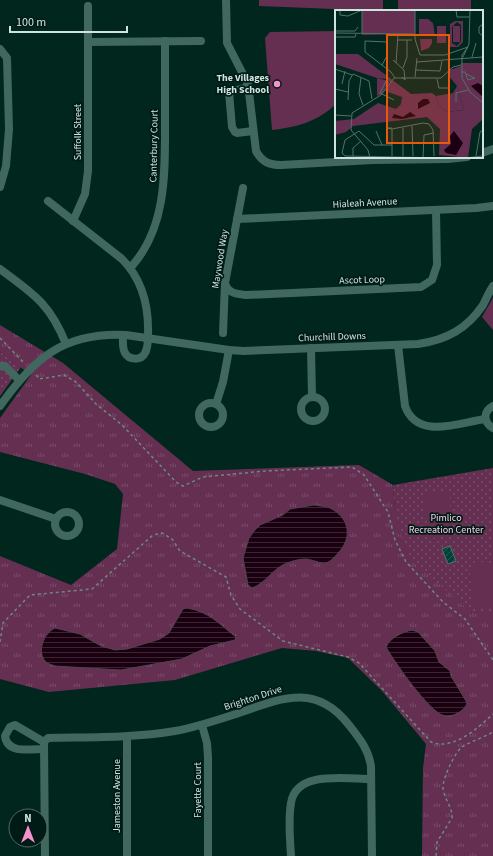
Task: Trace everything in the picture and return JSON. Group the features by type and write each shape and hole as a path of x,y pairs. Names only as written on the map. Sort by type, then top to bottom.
{"street":[{"path":"226,0 227,43 244,75 248,87 256,151 259,158 266,163 274,165 458,158"},
{"name":"Suffolk Street","path":"73,220 84,194 88,171 88,6"},
{"name":"Canterbury Court","path":"131,267 143,251 152,234 160,206 165,178 165,41"},
{"path":"88,42 201,41"},
{"path":"0,49 7,58 9,142 6,166 0,187"},
{"path":"248,87 229,92 232,120 235,132 253,131"},
{"path":"483,153 493,149"},
{"name":"Maywood Way","path":"223,334 225,283 243,188"},
{"path":"48,201 107,246 131,267 138,278 146,300 148,324 146,352 143,356 133,359 125,353 123,334"},
{"name":"Hialeah Avenue","path":"237,219 493,206"},
{"name":"Ascot Loop","path":"225,283 226,288 231,292 246,295 421,286 432,280 437,265 436,210"},
{"path":"0,269 43,303 57,323 66,344"},
{"name":"Churchill Downs","path":"0,406 30,368 51,352 66,344 98,335 123,334 229,350 398,345 434,342 459,331 473,318 493,286"},
{"path":"398,345 405,406 408,415 415,422 424,426 433,427 485,419"},
{"path":"311,348 312,397"},
{"path":"216,404 227,366 229,350"},
{"path":"0,366 5,366 19,380"},
{"path":"493,406 486,412 485,419 493,428"},
{"path":"0,500 56,519"},
{"name":"Brighton Drive","path":"45,856 44,745 48,738 126,737 155,734 202,725 279,699 299,697 314,700 333,708 340,714 362,741 370,756 372,856"},
{"name":"Fayette Court","path":"202,725 207,742 208,757 208,856"},
{"name":"Jameston Avenue","path":"126,737 127,856"},
{"path":"291,856 290,804 296,790 312,780 371,779"}],"path":[{"path":"0,338 39,379 64,375 76,382 96,404 122,425 176,482 183,486 203,477 265,471 352,467 364,476 388,512 395,540 406,562 443,602 465,619 493,660"},
{"path":"0,642 3,623 30,595 92,589 153,535 162,533 172,538 180,551 226,577 231,596 240,609 283,641 348,657 359,663 431,742 440,745 447,744 477,729 493,714"},
{"path":"436,856 438,842 452,818 452,813 445,801 443,788 447,771 458,750 493,732"}],"green space":[{"path":"259,0 383,0 383,10 259,6"},
{"path":"398,0 471,0 471,10 398,10"},
{"path":"335,31 335,105 322,115 306,123 272,130 265,38 270,32"},
{"path":"493,298 493,330 482,317"},
{"path":"0,325 63,363 193,471 359,465 393,485 395,510 472,613 493,613 493,856 422,856 423,768 426,744 382,691 348,658 316,651 282,648 175,680 49,692 0,679 0,556 71,585 117,549 123,494 115,484 85,474 0,452 0,418 31,375 0,352"},
{"path":"0,352 21,367 0,396"},
{"name":"Pimlico Recreation Center","path":"493,468 493,613 472,613 412,560 401,535 395,510 393,485"},
{"path":"424,493 450,493 450,516 425,517"},
{"path":"426,522 449,522 449,537 426,538"},
{"path":"475,562 489,562 493,566 493,603 490,607 476,607 471,602 470,568"}],"shaded area":[{"path":"314,505 330,508 345,521 347,527 346,539 340,551 326,563 305,559 289,562 277,568 257,586 252,588 248,585 243,558 249,538 255,530 260,525 283,515 290,509"},
{"path":"187,608 202,612 214,619 236,637 235,640 210,646 182,659 121,670 55,666 47,663 43,658 42,648 45,638 51,630 55,628 80,634 101,646 115,650 127,649 160,639 169,633 183,609"},
{"path":"412,630 418,632 435,651 439,662 450,671 451,676 467,704 459,712 448,716 440,714 426,702 396,663 386,647 390,641 397,636"}],"building":[{"path":"453,517 458,517 458,521 453,521"},
{"path":"450,546 456,561 448,564 442,549"}],"place":[{"name":"The Villages High School","path":"277,84"}]}
